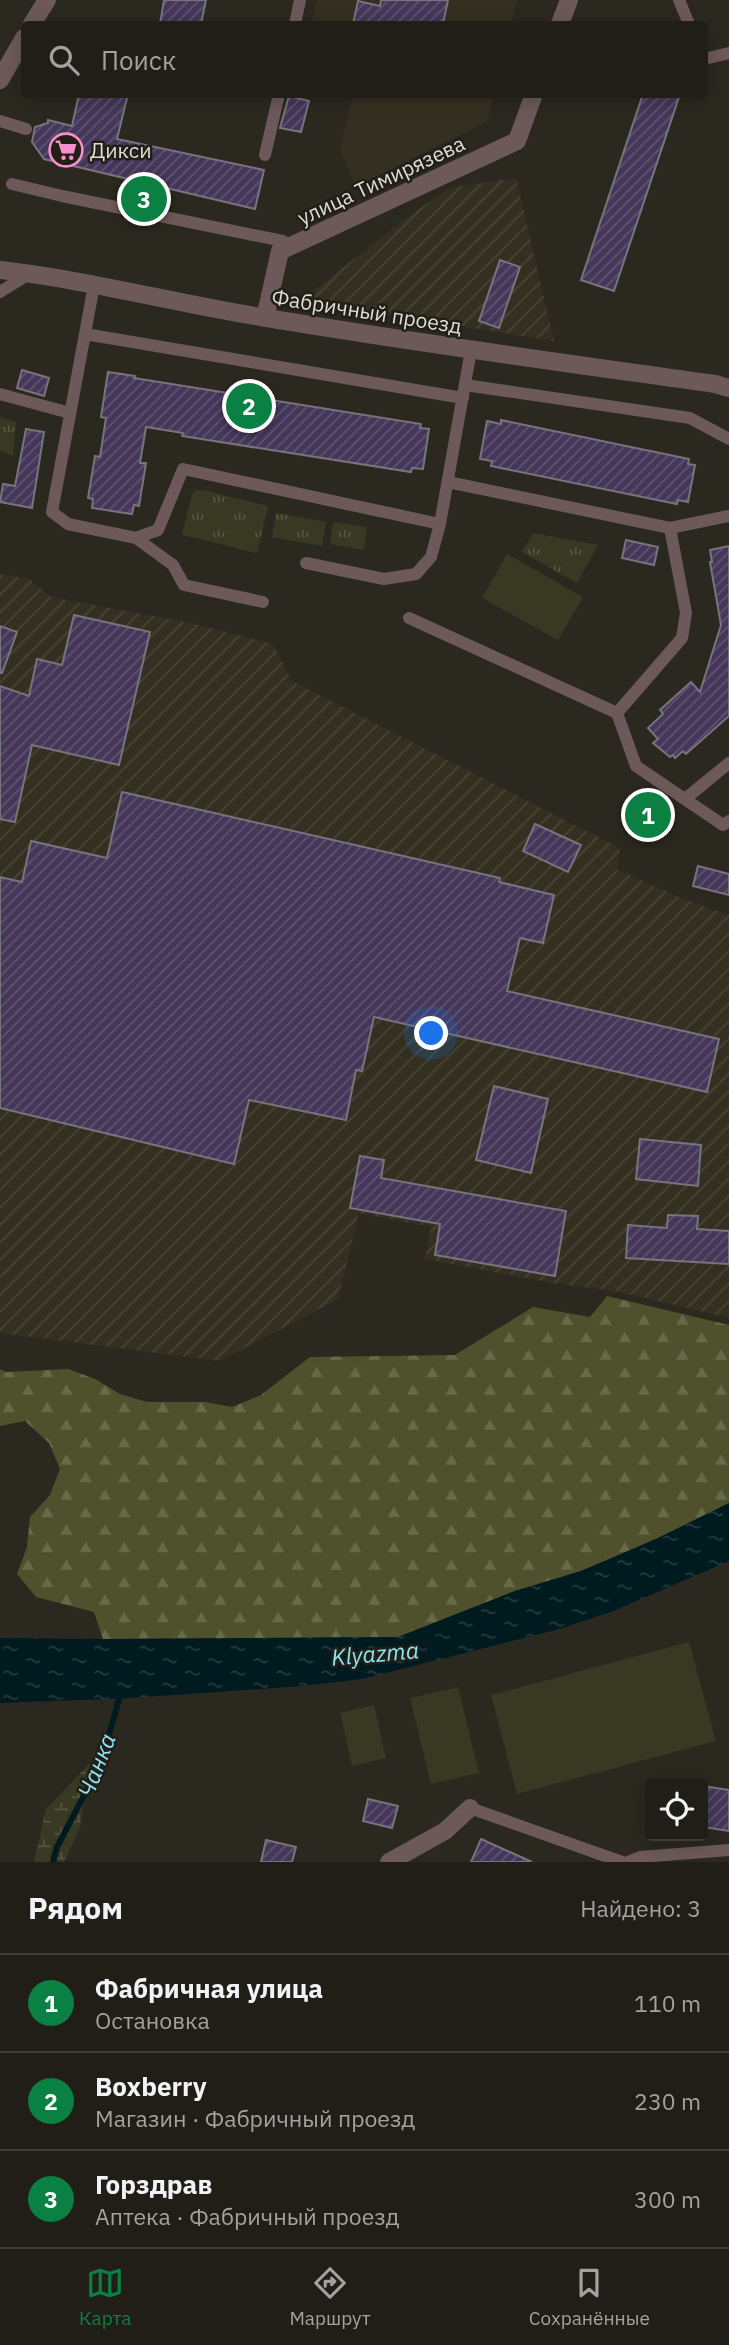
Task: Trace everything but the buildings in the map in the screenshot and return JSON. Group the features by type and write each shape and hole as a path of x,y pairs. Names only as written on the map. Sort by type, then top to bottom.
{"street":[{"path":"35,21 47,0"},
{"path":"561,21 569,0"},
{"path":"0,80 21,43"},
{"name":"улица Тимирязева","path":"265,318 281,251 517,141 533,98"},
{"name":"Фабричный проезд","path":"0,270 265,318 729,388"},
{"path":"389,1862 445,1831 470,1808"}],"lane":[{"path":"296,21 300,0"},
{"path":"679,0 689,21"},
{"path":"708,58 729,53"},
{"path":"265,155 278,98"},
{"path":"0,121 26,129"},
{"path":"12,184 283,241"},
{"path":"0,292 29,274"},
{"path":"94,285 52,512 68,524 136,538 173,565 184,585 263,602"},
{"path":"85,334 464,391 690,418 729,439"},
{"path":"306,562 384,579 416,575 431,557 440,524 471,350"},
{"path":"0,394 70,413"},
{"path":"136,538 158,530 183,470 440,524"},
{"path":"448,482 670,528 729,516"},
{"path":"617,713 682,638 685,613 670,528"},
{"path":"409,618 617,713 636,766 723,825 729,821"},
{"path":"685,799 729,763"},
{"path":"470,1808 622,1862"},
{"path":"628,1862 640,1857 729,1850"}],"shaded area":[{"path":"317,0 517,0 512,21 312,21"},
{"path":"352,98 493,98 487,121 356,187 340,150"},
{"path":"516,178 554,341 301,301 402,221 449,188"},
{"path":"0,574 29,579 51,597 191,623 273,644 292,681 620,848 617,870 729,915 729,1318 620,1292 553,1283 425,1259 431,1227 359,1213 338,1299 220,1361 0,1333"}],"green space":[{"path":"0,417 16,422 13,456 0,451"},
{"path":"196,490 268,506 257,553 182,535 192,494"},
{"path":"276,513 326,522 322,546 272,537"},
{"path":"333,522 367,527 364,550 330,544"},
{"path":"533,533 598,545 577,583 522,552"},
{"path":"507,554 583,597 558,640 482,598"},
{"path":"607,1296 729,1325 729,1503 656,1539 581,1571 515,1591 398,1637 103,1639 94,1612 36,1597 17,1574 27,1547 30,1517 50,1495 60,1469 49,1443 25,1421 0,1426 0,1369 6,1372 68,1369 95,1379 120,1394 147,1402 205,1402 232,1407 261,1395 310,1357 455,1355 533,1307 590,1317"},
{"path":"689,1642 716,1741 517,1794 491,1695"},
{"path":"458,1687 479,1773 431,1784 410,1698"},
{"path":"374,1705 386,1758 352,1766 340,1713"},
{"path":"90,1763 80,1827 64,1862 34,1862 46,1809"}],"water":[{"name":"Klyazma","path":"729,1503 729,1561 611,1612 556,1630 362,1679 303,1686 131,1698 0,1703 0,1638 398,1637 515,1591 581,1571 656,1539"}],"waterway":[{"name":"Чанка","path":"53,1862 57,1847 101,1763 121,1692"}],"place":[{"name":"Дикси","path":"66,150"},
{"name":"Горздрав","path":"144,199"},
{"name":"Boxberry","path":"249,406"},
{"name":"Фабричная улица","path":"648,815"}]}
